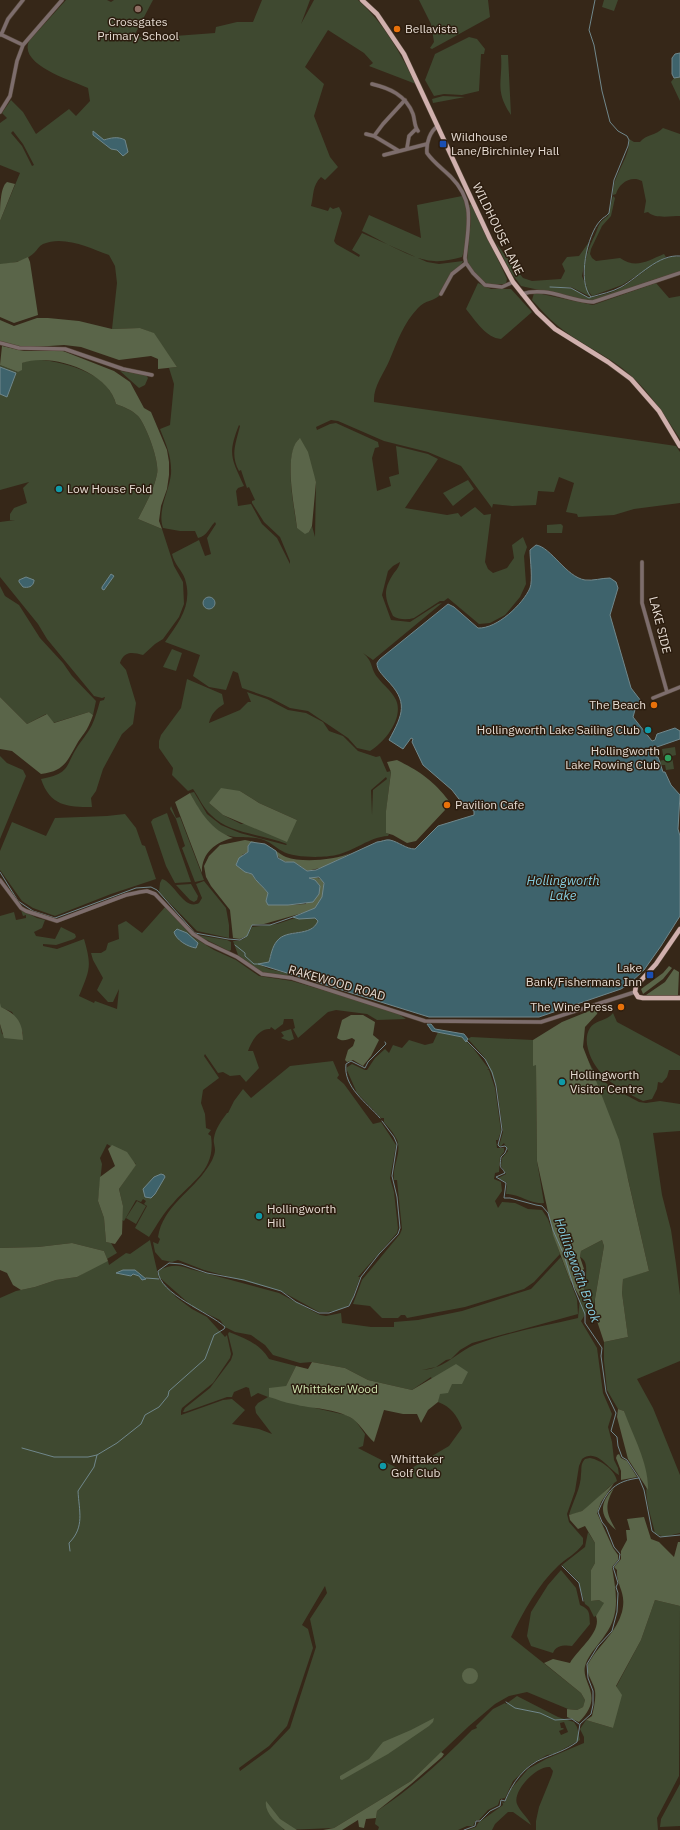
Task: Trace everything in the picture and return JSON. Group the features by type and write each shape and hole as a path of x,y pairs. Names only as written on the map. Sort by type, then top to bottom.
{"main road":[{"name":"WILDHOUSE LANE","path":"362,0 376,14 404,54 490,239 512,282 537,312 555,329 608,362 630,379 659,411 680,446"},
{"path":"680,929 656,964 636,986 635,992 638,997 643,998 680,998"}],"street":[{"path":"23,0 8,19 1,34 23,45"},
{"path":"0,112 1,107 10,96 17,61 23,45 62,0"},
{"path":"372,84 388,89 405,100 413,113 417,130 409,136 407,148"},
{"path":"374,136 382,124 405,100"},
{"path":"438,126 434,129 428,144 427,153 460,186 468,203 469,220 465,258 466,263 485,285 502,286 512,282"},
{"path":"366,134 374,136 399,151"},
{"path":"384,155 407,148 428,144"},
{"path":"441,294 452,274 466,263"},
{"path":"522,294 533,291 559,294 584,302 594,302 680,273"},
{"path":"0,343 19,348 65,349 123,369 152,375"},
{"name":"LAKE SIDE","path":"642,562 642,603 667,692"},
{"path":"653,698 680,687"},
{"name":"RAKEWOOD ROAD","path":"1,883 21,908 57,921 126,895 147,891 155,894 193,934 207,944 237,957 256,971 268,975 292,978 426,1021 541,1022 635,992"}],"green space":[{"path":"66,0 107,0 111,2 114,0 153,0 134,36 148,38 215,33 216,27 237,22 253,22 262,0 310,0 301,24 314,0 358,0 376,18 384,29 416,84 369,66 373,63 364,53 328,30 305,67 324,84 314,116 330,157 338,167 325,180 321,177 318,180 311,206 328,211 330,207 333,209 339,207 342,213 334,241 336,244 359,257 360,255 352,250 362,233 427,262 439,264 463,261 460,267 454,272 439,296 421,305 408,320 377,385 374,402 676,446 680,452 680,503 634,509 614,515 578,517 577,514 566,512 574,483 559,477 554,492 538,491 536,505 512,506 493,504 492,508 461,466 428,452 384,441 338,421 331,420 316,427 317,430 336,423 378,442 379,447 375,448 372,458 377,491 391,486 389,477 399,474 396,446 428,454 438,459 405,508 447,515 458,513 461,517 475,507 484,515 491,514 485,562 488,569 493,573 507,568 514,558 512,545 523,537 527,547 524,556 526,584 520,597 505,615 490,623 479,624 448,598 444,601 440,601 414,618 400,619 393,616 388,605 386,591 389,582 400,562 388,571 382,595 391,620 410,622 442,603 373,660 363,653 369,659 380,681 390,691 396,700 398,707 392,729 382,742 370,751 357,748 348,738 308,711 290,708 271,698 242,688 238,673 233,671 226,690 209,687 193,676 200,655 165,642 180,620 186,605 187,597 185,579 174,561 172,554 199,540 205,556 211,554 207,538 216,524 215,522 206,534 198,538 195,531 180,531 163,528 161,514 170,481 171,462 160,429 170,425 174,384 169,368 177,367 153,333 140,328 112,329 117,283 115,266 109,255 85,246 60,241 43,244 32,255 23,260 14,263 0,264 0,221 20,173 0,165 0,123 7,118 2,113 11,100 23,112 36,134 69,109 76,116 90,101 88,88 39,65 31,57 28,50 29,41","holes":["13,131 23,144 34,165 32,166 22,146 11,133","239,425 234,454 236,465 239,471 241,470 247,488 249,487 255,500 252,501 252,503 264,522 280,537 290,564 277,538 262,524 251,504 238,506 236,491 238,488 244,486 232,457 235,435","299,439 316,482 315,537 312,526 309,532 297,528 291,482 294,447"]},
{"path":"419,0 488,0 490,17 432,49 430,48 434,42 431,24"},
{"path":"604,0 618,0 614,11 602,7"},
{"path":"469,37 477,39 485,49 484,54 481,54 479,91 462,95 444,94 434,96 425,80 435,54"},
{"path":"501,55 508,55 511,115 501,92"},
{"path":"680,77 680,101 671,82 674,78"},
{"path":"443,96 465,97 433,103 432,99"},
{"path":"663,128 680,134 680,216 654,216 648,212 644,213 646,201 642,181 638,179 626,181 620,186 616,194 613,195 615,180 627,153 629,139 634,142 640,142"},
{"path":"7,182 15,184 0,221 2,193"},
{"path":"462,196 467,210 468,226 462,257 441,261 417,258 362,231 369,215 421,238 417,205"},
{"path":"613,196 615,198 611,216 602,226 591,249 590,254 592,258 596,261 620,258 631,263 642,263 664,254 666,257 622,285 592,296 588,290 584,275 586,260 590,245 600,224 608,216"},
{"path":"472,204 507,279 506,284 487,284 473,270 467,260 471,219 469,205"},
{"path":"589,242 582,276 591,297 571,287 550,287 571,288 589,298 599,296 624,286 655,264 672,257 680,257 680,272 652,280 603,298 589,301 521,286 510,271 496,243 523,278 532,281 561,279 565,271 562,264 567,257 579,256"},
{"path":"28,257 38,315 14,323 0,317 0,264 17,262"},
{"path":"478,283 491,289 511,289 532,312 501,339 490,335 481,328 466,309"},
{"path":"656,283 669,298 680,296 680,439 657,405 637,381 613,362 563,330 532,300 534,293 537,293 593,305"},
{"path":"37,318 79,321 112,329 140,328 154,333 177,367 158,369 158,359 151,356 119,360 81,347 64,345 20,348 0,342 0,320 14,326"},
{"path":"2,346 24,351 63,351 114,371 130,382 144,408 151,412 167,450 169,475 167,489 161,506 159,521 162,529 138,519 154,486 157,468 152,444 145,427 138,416 131,410 116,404 111,393 102,383 91,374 77,367 48,360 34,360 22,363 22,370 18,372 0,365"},
{"path":"32,359 69,365 94,376 104,383 116,404 138,416 145,427 152,444 157,474 154,486 138,519 162,529 174,566 183,582 184,604 179,617 163,639 143,655 135,653 126,654 120,663 126,670 136,703 133,724 122,734 103,769 96,791 91,798 92,807 67,805 54,800 49,795 41,779 51,777 63,771 90,728 100,701 104,700 105,697 102,698 94,696 47,639 38,624 0,577 0,522 15,520 10,520 10,514 14,508 27,503 23,488 29,482 0,490 0,365 18,372 22,363"},
{"path":"120,371 146,375 148,378 145,385 139,388"},
{"path":"300,438 308,452 316,482 312,526 309,532 305,534 297,528 291,481 292,455 295,445"},
{"path":"468,480 474,489 453,506 443,493"},
{"path":"561,524 563,526 562,533 547,533 547,525"},
{"path":"0,586 5,596 19,605 40,638 63,663 72,676 96,701 93,715 89,712 53,723 46,714 27,724 0,697"},
{"path":"172,649 182,653 176,671 163,667"},
{"path":"187,679 222,694 224,704 214,712 209,723 240,710 248,702 251,702 247,692 267,699 288,710 306,713 323,722 329,731 343,736 358,751 376,757 380,756 387,772 391,771 386,812 386,833 389,834 388,836 368,841 343,853 317,857 293,855 282,851 267,841 261,839 233,837 222,833 212,826 205,818 190,793 194,792 207,814 221,825 240,833 286,845 287,844 237,830 218,821 206,809 193,789 188,791 172,775 173,768 159,748 159,741 161,735 181,708","holes":["386,777 387,779 373,790 372,815 371,790","240,791 259,803 297,820 241,824 223,815 209,803"]},
{"path":"0,697 27,724 47,714 54,723 89,712 93,715 87,730 68,760 60,768 49,773 41,774 12,751 0,749"},
{"name":"Hollingworth Lake Rowing Club","path":"675,747 676,755 672,756 674,769 666,770 665,765 660,765 659,761 664,760 662,749"},
{"path":"0,756 7,763 23,770 26,776 0,839"},
{"path":"397,760 425,777 437,787 449,801 442,804 445,810 416,841 407,843 393,835 386,833 386,811 391,772 387,762"},
{"path":"221,788 240,791 259,803 297,820 287,842 223,815 209,803"},
{"path":"190,793 207,820 225,835 233,838 220,842 210,850 204,860 202,873 175,802"},
{"path":"171,806 176,818 180,817 204,880 195,882 182,848 185,846 176,819 170,809"},
{"path":"167,813 191,882 175,883 166,866 151,822 153,819"},
{"path":"125,814 136,828 142,845 145,846 156,879 111,894 55,916 33,908 22,901 0,870 0,851 12,822 46,836 55,818"},
{"path":"245,840 255,842 251,842 248,846 248,852 242,855 247,873 252,874 268,893 267,899 288,905 306,904 313,879 309,879 313,877 322,879 324,891 319,904 313,910 264,924 252,925 247,936 240,939 233,938 230,910 211,886 206,877 204,866 209,856 220,845"},
{"path":"265,844 286,857 301,860 328,859 351,853 324,867 307,871 297,864 282,861 273,850"},
{"path":"162,879 167,882 184,900 194,904 199,903 202,898 196,884 204,881 226,908 229,925 229,938 197,931 159,892"},
{"path":"191,884 198,896 197,900 194,902 190,900 176,885"},
{"path":"166,906 193,937 214,950 236,960 259,976 292,981 380,1007 397,1013 406,1019 377,1020 367,1014 336,1010 328,1012 298,1038 293,1029 295,1028 293,1019 284,1019 283,1024 275,1030 271,1027 270,1029 266,1029 259,1033 253,1040 248,1051 253,1051 259,1068 246,1082 240,1075 230,1076 223,1072 218,1073 205,1054 204,1056 219,1078 203,1090 201,1103 205,1114 206,1128 211,1130 208,1134 211,1136 212,1148 210,1158 202,1174 170,1206 149,1237 135,1228 147,1206 144,1204 146,1201 143,1199 141,1202 136,1200 124,1221 122,1220 123,1206 119,1189 136,1164 107,1144 100,1158 102,1164 98,1201 104,1218 106,1242 111,1243 117,1253 107,1259 104,1251 72,1243 38,1247 0,1248 0,1024 2,1034 23,1040 23,1033 12,1012 0,1007 0,916 14,912 16,920 26,918 26,915 23,916 21,910 37,918 45,920 42,928 34,932 36,936 55,939 61,927 75,934 76,937 56,945 43,944 43,946 57,949 84,939 89,968 86,980 79,996 94,1003 95,1001 117,1009 119,989 113,1002 108,1002 97,990 103,978 93,960 91,953 101,953 106,950 108,943 119,939 118,925 126,921 142,933","holes":["194,940 198,943 194,948 180,941"]},
{"path":"295,918 315,918 318,921 314,927 308,930 287,935 280,940 274,948 269,962 258,964 269,969 291,974 290,977 261,972 238,955 233,941 243,939 247,936 252,927 277,924"},
{"path":"197,935 227,940 231,942 231,950 229,951"},
{"path":"669,966 672,968 663,979 643,994 641,989 663,973"},
{"path":"674,969 679,972 678,995 646,995 665,982"},
{"path":"0,1003 1,1007 18,1019 22,1028 23,1040 4,1038 0,1024"},
{"path":"599,1007 597,1014 585,1027 583,1047 619,1140 649,1271 623,1279 622,1293 628,1337 604,1342 595,1315 595,1299 604,1246 602,1240 581,1251 580,1257 584,1269 582,1270 578,1283 583,1281 584,1290 580,1297 570,1280 553,1235 537,1161 536,1065 533,1066 533,1040 562,1022"},
{"path":"613,1013 617,1022 680,1056 680,1070 669,1070 667,1077 662,1083 658,1082 657,1089 652,1099 643,1101 625,1092 602,1074 591,1058 587,1044 587,1035 589,1030 592,1025 608,1018"},
{"path":"351,1015 363,1015 375,1022 373,1035 379,1040 371,1056 363,1066 353,1060 347,1062 345,1060 348,1050 353,1046 355,1040 352,1038 343,1040 337,1038 342,1020"},
{"path":"291,1029 294,1039 289,1041 281,1038 284,1036 281,1032"},
{"path":"438,1032 462,1037 473,1048 489,1069 487,1069 489,1070 495,1088 501,1131 498,1140 496,1140 497,1148 504,1148 504,1152 500,1157 499,1172 495,1173 494,1179 501,1182 502,1191 495,1201 498,1208 502,1202 515,1203 528,1209 542,1210 548,1219 560,1254 534,1282 524,1289 465,1307 407,1318 405,1315 401,1315 398,1318 382,1318 370,1306 353,1304 362,1280 400,1234 402,1229 397,1180 394,1180 398,1145 394,1135 384,1122 384,1118 381,1118 357,1093 346,1068 352,1064 367,1070 375,1058 385,1049 389,1053 393,1045 402,1048 409,1040 425,1045 433,1043"},
{"path":"471,1037 533,1040 533,1065 536,1065 537,1161 544,1203 506,1194 507,1183 498,1178 506,1174 501,1166 502,1158 508,1151 504,1143 499,1146 503,1132 497,1087 485,1058 468,1039"},
{"path":"585,1054 592,1068 609,1086 639,1102 646,1103 660,1101 680,1104 680,1131 653,1133 662,1195 671,1230 680,1295 680,1361 637,1379 653,1408 680,1475 680,1533 670,1535 661,1536 655,1533 648,1506 646,1489 647,1490 624,1411 618,1409 607,1390 604,1342 628,1337 622,1293 623,1278 649,1271 628,1179"},
{"path":"333,1061 339,1075 337,1078 344,1084 373,1124 381,1122 396,1145 390,1178 394,1192 398,1228 397,1233 358,1277 360,1277 351,1303 344,1308 327,1312 319,1312 281,1291 204,1270 178,1260 172,1262 162,1260 155,1252 153,1242 158,1244 161,1226 166,1216 201,1176 214,1157 214,1140 216,1131 243,1089 251,1098 290,1066"},
{"path":"112,1145 127,1152 136,1165 119,1189 123,1206 122,1234 115,1244 106,1242 104,1218 98,1201 100,1177 115,1166 108,1149"},
{"path":"137,1201 146,1206 136,1224 126,1218"},
{"path":"150,1240 159,1279 176,1297 192,1309 207,1317 225,1337 227,1335 231,1354 230,1358 213,1383 182,1408 181,1415 223,1400 232,1399 245,1410 232,1424 259,1429 272,1434 256,1413 255,1407 258,1403 268,1397 258,1393 251,1397 249,1388 246,1387 234,1392 232,1397 227,1397 183,1412 185,1408 210,1388 231,1360 233,1354 228,1334 229,1332 256,1345 269,1359 296,1366 286,1386 315,1408 346,1415 355,1420 365,1434 363,1446 358,1448 405,1472 449,1446 462,1428 453,1412 447,1406 438,1402 439,1394 431,1377 412,1390 368,1380 345,1368 312,1362 300,1363 273,1355 265,1345 251,1335 235,1332 225,1327 220,1320 193,1307 159,1277 159,1270 171,1266 181,1266 279,1293 320,1315 326,1316 341,1313 342,1323 371,1327 394,1327 394,1322 418,1320 462,1311 531,1289 561,1257 577,1299 578,1314 472,1343 460,1350 451,1359 469,1347 489,1340 578,1318 580,1297 584,1290 583,1281 586,1278 586,1266 583,1259 580,1257 581,1251 602,1240 604,1246 594,1305 590,1307 581,1321 597,1348 603,1393 612,1414 608,1427 612,1442 614,1460 618,1468 619,1475 602,1461 593,1456 587,1456 582,1459 579,1466 575,1491 567,1514 569,1522 583,1538 583,1544 577,1551 558,1566 544,1582 526,1609 511,1637 581,1693 585,1700 583,1707 577,1710 568,1709 527,1692 509,1696 495,1704 469,1726 411,1781 334,1828 285,1830 281,1826 284,1830 0,1830 0,1298 16,1291 56,1280 77,1277 103,1262 108,1261 109,1265 126,1253 130,1254","holes":["451,1359 438,1366 437,1367 446,1360","325,1586 327,1593 310,1619 316,1647 290,1728 270,1749 240,1771 239,1768 269,1746 287,1726 313,1648 308,1629 302,1625"]},
{"path":"72,1243 104,1251 108,1261 77,1277 56,1280 21,1290 13,1285 7,1273 0,1270 0,1248 38,1247"},
{"name":"Whittaker Wood","path":"312,1362 345,1368 368,1380 412,1390 456,1364 468,1372 462,1384 452,1384 448,1393 440,1394 438,1402 428,1410 421,1423 417,1414 403,1414 384,1410 374,1442 353,1419 346,1415 332,1411 300,1406 269,1397 269,1388 286,1386 296,1366 308,1369"},
{"path":"618,1409 624,1411 640,1450 648,1480 648,1490 628,1459 617,1417"},
{"path":"619,1454 621,1458 627,1461 637,1477 621,1480 621,1471 616,1458"},
{"path":"590,1458 607,1466 616,1477 617,1481 587,1508 569,1515 580,1484 582,1463 585,1459"},
{"path":"614,1483 601,1502 597,1513 613,1548 618,1555 618,1560 612,1567 616,1594 615,1610 610,1627 586,1663 585,1677 590,1690 591,1704 579,1722 567,1717 567,1709 577,1710 583,1707 585,1700 581,1693 544,1663 553,1659 570,1663 596,1628 596,1616 604,1603 599,1600 591,1601 591,1570 595,1563 595,1543 585,1526 578,1529 570,1520 569,1515 582,1511"},
{"path":"614,1488 609,1500 608,1514 616,1530 607,1520 603,1510 605,1499"},
{"path":"644,1517 651,1539 659,1542 674,1557 678,1542 680,1542 680,1606 655,1600 641,1640 616,1686 622,1695 613,1728 586,1720 592,1716 595,1703 595,1691 587,1668 593,1656 617,1624 622,1612 623,1599 618,1581 617,1570 614,1567 621,1559 621,1551 627,1540 626,1530 630,1530 627,1519"},
{"path":"588,1532 595,1543 595,1563 591,1570 591,1601 599,1600 605,1603 599,1614 594,1617 589,1607 585,1604 578,1581 562,1565 585,1547"},
{"path":"561,1570 576,1588 580,1605 589,1613 590,1624 572,1646 558,1647 553,1653 531,1646 527,1636 531,1612 548,1585"},
{"path":"655,1600 680,1606 679,1776 657,1818 658,1830 536,1830 539,1807 553,1771 550,1767 545,1767 533,1774 527,1780 518,1792 516,1799 520,1810 531,1825 513,1812 508,1812 495,1824 492,1830 468,1830 476,1827 478,1823 503,1805 502,1801 504,1803 511,1789 528,1769 546,1759 584,1743 584,1737 580,1729 586,1720 613,1728 616,1687 641,1640"},
{"path":"470,1668 477,1673 478,1676 473,1683 470,1684 463,1679 462,1676 467,1669"},
{"path":"517,1696 558,1717 574,1722 577,1727 580,1740 531,1764 513,1781 505,1798 500,1799 498,1805 488,1810 479,1820 476,1820 473,1826 467,1826 458,1830 378,1830 379,1827 375,1824 377,1811 403,1793 427,1773 472,1730 477,1728 476,1726 493,1709 505,1703 506,1704","holes":["564,1722 568,1732 561,1735 559,1731 564,1729 561,1728 560,1723"]},
{"path":"434,1718 433,1722 429,1726 388,1754 342,1780 340,1779 340,1776 369,1759 383,1742"},
{"path":"441,1752 444,1754 442,1757 377,1811 376,1818 366,1819 364,1828 359,1827 358,1820 342,1830 323,1830 334,1828 411,1781"},
{"path":"680,1784 680,1826 660,1827 661,1819"},
{"path":"266,1801 280,1819 297,1830 285,1830 278,1824 269,1814"}],"water":[{"path":"680,53 680,77 674,78 672,74 672,58 675,54"},
{"path":"93,131 104,140 117,138 125,140 128,152 123,156 117,150 111,149 93,135"},
{"path":"0,367 16,373 7,397 0,394"},
{"name":"Hollingworth Lake","path":"536,545 542,547 571,574 578,578 588,580 610,578 616,582 618,588 610,615 631,688 641,701 635,710 633,717 652,741 655,740 657,734 675,728 680,731 680,739 654,748 656,757 658,757 663,772 665,772 671,785 680,795 678,829 680,836 680,916 661,946 644,970 629,984 621,989 539,1017 429,1017 258,964 269,962 274,946 281,937 305,931 315,926 318,921 315,918 299,919 293,917 315,908 322,897 324,883 319,877 309,878 315,880 320,886 319,894 313,902 288,905 268,905 266,901 268,893 252,874 245,872 236,865 239,858 248,852 248,846 251,842 265,844 276,851 278,858 285,862 294,862 307,871 316,870 377,842 385,840 393,841 415,849 438,826 474,815 474,811 462,803 452,790 423,765 412,742 413,739 411,738 403,749 389,740 398,723 401,702 393,687 381,674 377,663 448,604 454,607 478,628 485,627 501,620 522,601 530,588 530,550"},
{"path":"111,574 114,576 104,590 102,589 102,587"},
{"path":"26,577 34,580 33,585 30,587 23,587 19,582 19,580"},
{"path":"211,597 214,598 214,608 207,609 204,608 203,601 204,598"},
{"path":"177,929 187,933 198,943 196,948 186,945 177,938 174,932"},
{"path":"427,1024 431,1024 435,1029 464,1034 468,1039 466,1042 462,1037 432,1031"},
{"path":"161,1174 165,1177 155,1194 151,1198 145,1197 143,1189 154,1177"},
{"path":"123,1270 135,1270 146,1279 142,1280 139,1276 133,1274 131,1276 116,1273"},
{"path":"582,1270 584,1272 585,1280 578,1283 575,1275"}],"waterway":[{"path":"595,0 589,30 594,45 602,91 610,122 618,131 627,136 629,140 614,180 609,213 595,228 588,247 584,270 587,290 591,297 614,290 628,283 656,262 672,256 680,256"},
{"path":"550,287 571,288 589,298 591,297"},
{"path":"0,872 18,901 33,911 55,918 136,888 151,887 157,890 195,933 240,940 247,936 252,925 270,925 293,917"},
{"path":"235,945 245,953 245,956 254,964 258,964"},
{"name":"Hollingworth Brook","path":"466,1040 485,1059 492,1072 496,1086 502,1130 498,1145 500,1147 505,1146 507,1148 500,1161 501,1167 505,1173 496,1177 506,1183 504,1198 510,1198 542,1206 548,1213 553,1230 564,1255 574,1288 585,1314 585,1323 602,1348 601,1356 606,1392 616,1413 611,1431 617,1437 618,1446 622,1457 627,1460 639,1478 644,1490 652,1531 660,1537 680,1535"},
{"path":"380,1118 352,1087 348,1080 346,1064 351,1061 365,1068 368,1062 386,1044 385,1042"},
{"path":"22,1448 54,1457 88,1457 97,1455 117,1443 141,1424 145,1415 159,1407 168,1396 169,1391 205,1359 214,1335 225,1327 218,1321 175,1295 167,1287 161,1279 158,1271 169,1263 181,1264 207,1273 244,1280 281,1291 296,1302 319,1313 329,1313 349,1306 361,1277 379,1254 398,1234 400,1228 397,1197 392,1176 397,1144 394,1137 382,1121"},
{"path":"146,1278 159,1279"},
{"path":"70,1551 69,1543 77,1531 80,1518 78,1491 94,1467 97,1455"},
{"path":"464,1830 475,1826 476,1821 480,1821 490,1811 500,1806 501,1800 505,1801 515,1781 531,1765 577,1742 580,1724 591,1714 593,1705 593,1691 588,1678 587,1664 598,1646 612,1631 617,1612 618,1593 616,1587 618,1583 613,1567 619,1560 620,1554 614,1547 598,1512 605,1498 613,1488 624,1481 639,1478"},
{"path":"562,1566 579,1583 583,1601"},
{"path":"506,1702 515,1708 540,1713 555,1720 572,1719 579,1724"}],"place":[{"name":"Crossgates Primary School","path":"138,9"},
{"name":"Bellavista","path":"397,29"},
{"name":"Wildhouse Lane/Birchinley Hall","path":"443,144"},
{"name":"Low House Fold","path":"59,489"},
{"name":"The Beach","path":"654,705"},
{"name":"Hollingworth Lake Sailing Club","path":"648,730"},
{"name":"Hollingworth Lake Rowing Club","path":"668,758"},
{"name":"Pavilion Cafe","path":"447,805"},
{"name":"Lake Bank/Fishermans Inn","path":"650,975"},
{"name":"The Wine Press","path":"621,1007"},
{"name":"Hollingworth Visitor Centre","path":"562,1082"},
{"name":"Hollingworth Hill","path":"259,1216"},
{"name":"Whittaker Golf Club","path":"383,1466"}]}
